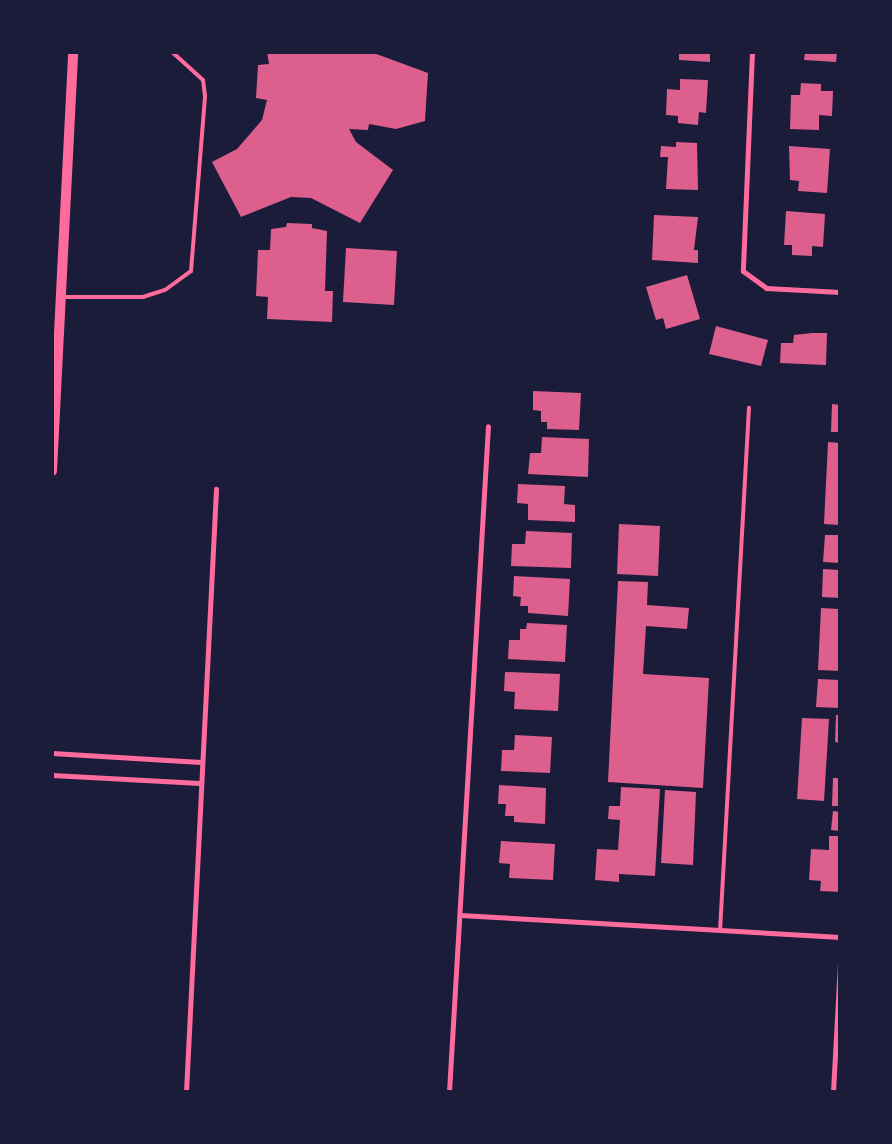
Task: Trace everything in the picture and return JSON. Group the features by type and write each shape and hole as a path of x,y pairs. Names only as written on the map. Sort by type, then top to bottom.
{"main road":[{"path":"52,471 73,52"}],"street":[{"path":"752,52 741,257 746,275 766,288 840,292"},
{"path":"449,1092 488,426"},
{"path":"186,1092 216,489"},
{"path":"52,753 201,762"},
{"path":"52,775 200,783"},
{"path":"460,915 840,937"},
{"path":"833,1092 840,963"}],"lane":[{"path":"61,298 143,297 165,290 191,271 205,96 203,80 172,52"},
{"path":"720,931 749,408"}],"building":[{"path":"267,52 371,52 428,73 425,121 396,129 369,124 368,130 349,129 356,142 393,170 360,223 311,198 291,197 241,217 212,162 237,149 262,120 267,100 256,98 258,65 269,64"},
{"path":"679,52 710,52 710,62 679,60"},
{"path":"805,52 837,52 836,62 804,60"},
{"path":"680,79 708,80 706,113 699,112 698,125 678,123 678,116 666,115 667,89 680,90"},
{"path":"801,83 821,84 821,91 833,91 832,116 819,115 819,130 790,129 791,95 800,95"},
{"path":"676,142 697,143 698,190 666,189 668,157 660,157 661,146 676,147"},
{"path":"789,146 830,149 827,193 798,191 799,181 790,180"},
{"path":"786,211 825,214 823,247 812,246 812,256 792,255 792,245 784,245"},
{"path":"654,215 698,217 694,250 698,250 698,263 652,260"},
{"path":"287,223 312,224 312,228 327,231 325,291 333,291 332,322 267,319 268,297 256,296 258,250 270,250 271,229 286,227"},
{"path":"346,248 397,251 394,305 343,302"},
{"path":"687,275 700,319 666,329 663,318 656,320 646,287"},
{"path":"716,326 768,340 761,366 709,354"},
{"path":"827,333 826,365 780,363 781,343 793,343 794,335"},
{"path":"533,391 581,393 579,430 547,429 547,422 541,422 541,411 533,410"},
{"path":"832,404 840,405 840,432 831,432"},
{"path":"542,437 589,439 588,477 528,474 530,453 541,453"},
{"path":"828,442 840,443 840,525 824,524"},
{"path":"518,484 565,486 564,504 575,505 575,522 528,520 528,504 517,503"},
{"path":"619,524 660,526 658,576 617,574"},
{"path":"526,531 572,533 571,568 511,566 512,544 525,544"},
{"path":"825,535 840,535 840,563 823,562"},
{"path":"823,569 840,570 840,598 822,597"},
{"path":"514,576 570,579 568,616 528,613 528,606 520,606 521,597 513,596"},
{"path":"618,581 648,582 647,605 689,608 687,629 646,626 643,674 709,678 703,788 608,782"},
{"path":"821,608 840,609 840,671 818,670"},
{"path":"527,623 567,625 565,662 508,659 509,640 520,640 520,629 526,629"},
{"path":"505,672 560,674 558,711 514,709 515,692 504,691"},
{"path":"818,679 840,680 840,708 816,707"},
{"path":"836,715 840,715 840,743 835,742"},
{"path":"802,718 829,719 824,801 797,799"},
{"path":"515,735 552,737 550,773 501,771 502,750 514,750"},
{"path":"833,778 840,778 840,806 832,806"},
{"path":"499,785 546,788 545,824 514,822 514,816 505,816 506,804 498,804"},
{"path":"621,787 660,789 655,876 619,874 619,882 595,880 597,849 618,850 620,820 608,819 609,806 620,806"},
{"path":"665,790 696,792 693,865 661,863"},
{"path":"833,811 840,812 840,831 831,830"},
{"path":"829,836 840,836 840,892 820,891 821,881 809,880 811,849 829,850"},
{"path":"501,841 555,844 553,880 509,878 510,864 499,863"}]}
